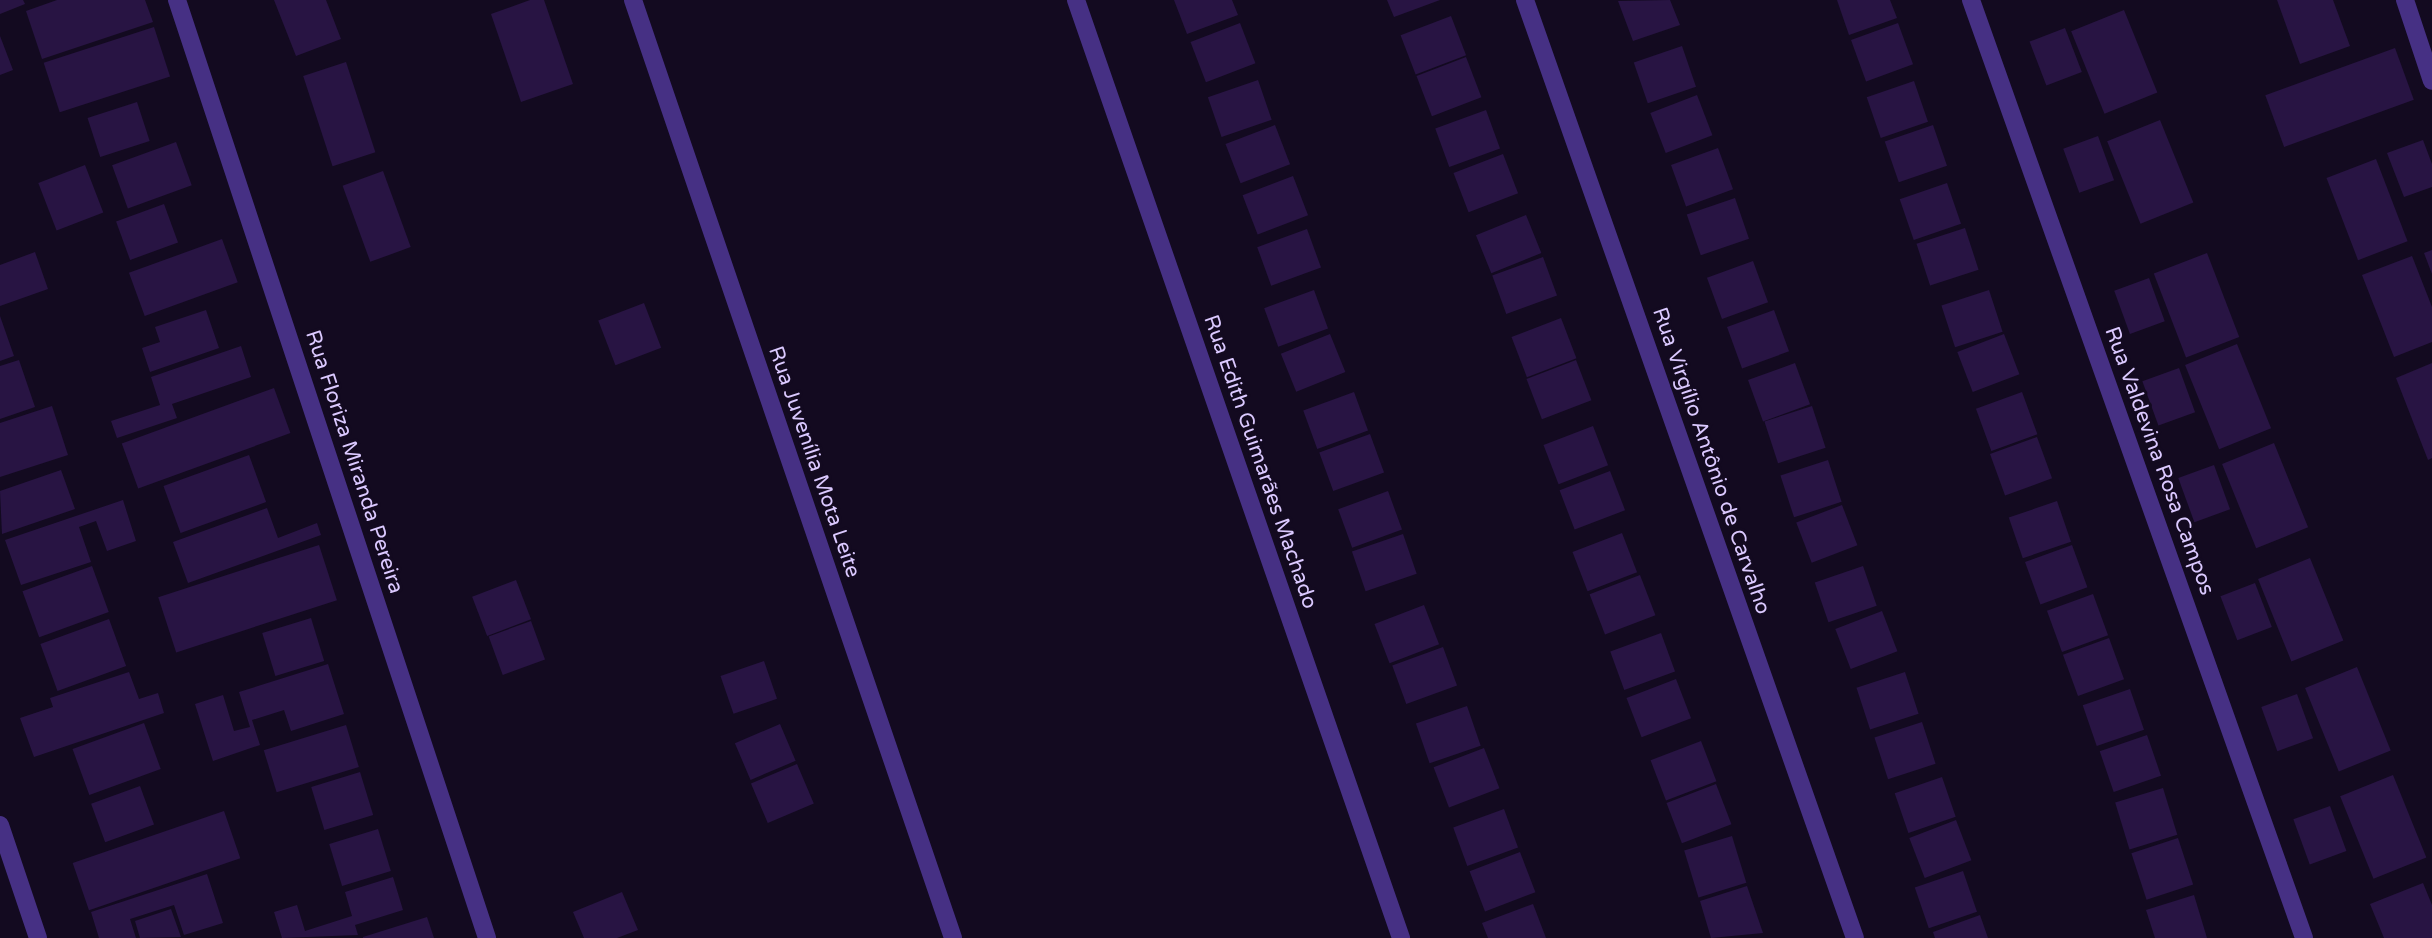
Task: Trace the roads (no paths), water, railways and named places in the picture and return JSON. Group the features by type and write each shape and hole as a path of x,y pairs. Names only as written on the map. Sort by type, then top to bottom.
{"street":[{"name":"Rua Floriza Miranda Pereira","path":"177,0 487,938"},
{"name":"Rua Juvenília Mota Leite","path":"633,0 953,938"},
{"name":"Rua Edith Guimarães Machado","path":"1076,0 1401,938"},
{"name":"Rua Virgílio Antônio de Carvalho","path":"1525,0 1855,938"},
{"name":"Rua Valdevina Rosa Campos","path":"1971,0 2304,938"},
{"path":"2405,0 2432,81"},
{"path":"0,825 38,938"}]}
